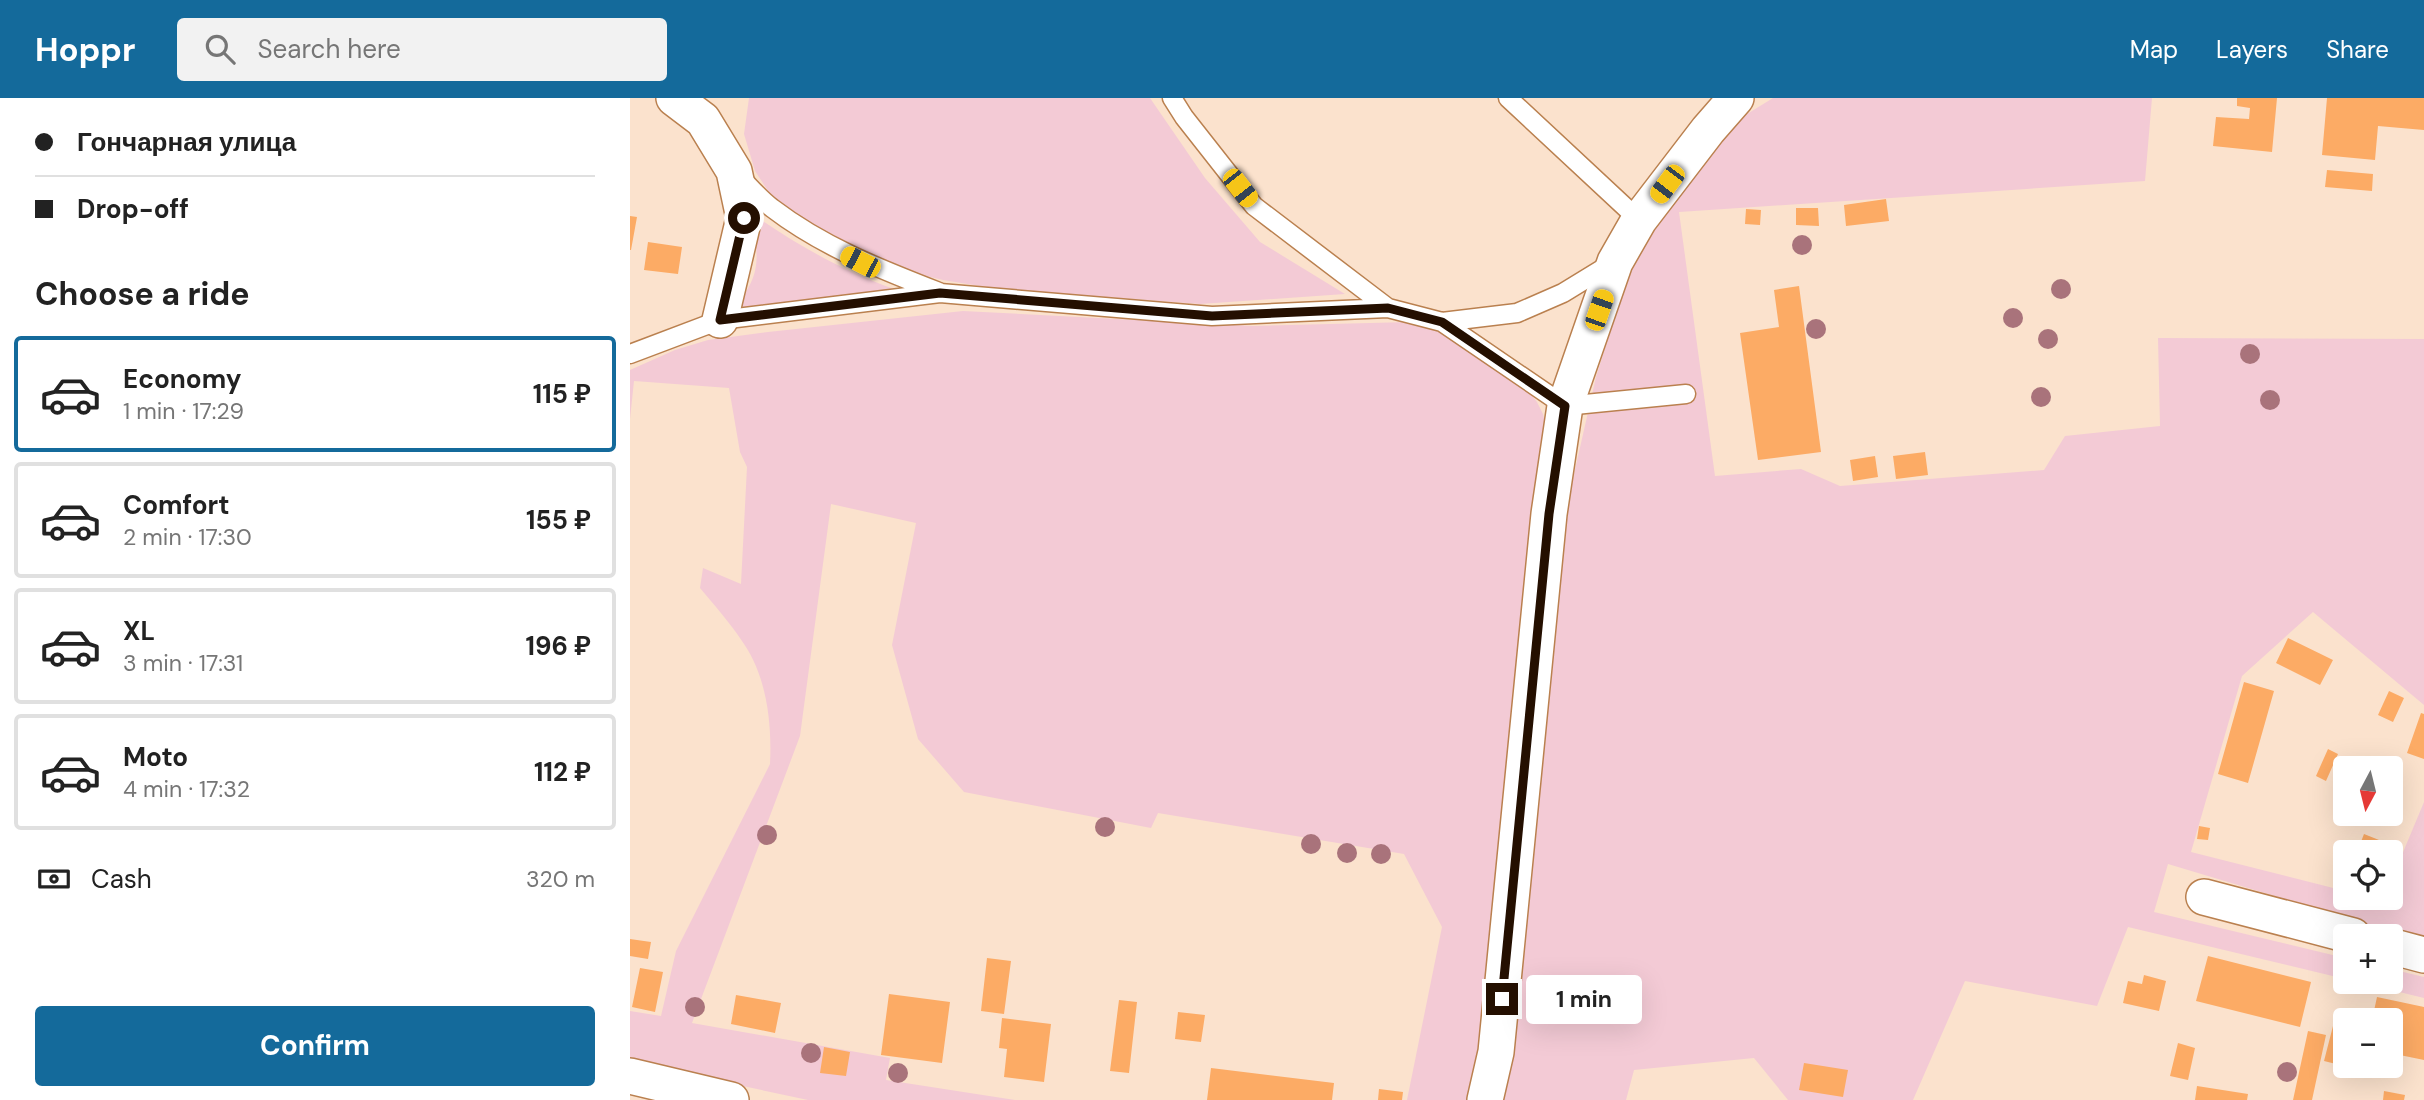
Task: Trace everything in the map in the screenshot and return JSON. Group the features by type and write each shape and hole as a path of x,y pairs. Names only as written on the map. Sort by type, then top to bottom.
{"street":[{"path":"1485,1100 1496,1052 1549,514 1565,406 1615,262 1639,220 1735,98"},
{"path":"689,102 704,120 734,171 744,218 720,320"},
{"path":"2204,897 2333,931"},
{"path":"2403,949 2424,955"},
{"path":"630,1076 731,1100"}],"lane":[{"path":"1172,98 1254,206 1388,308"},
{"path":"1508,98 1639,220"},
{"path":"734,171 770,207 821,241 860,262 940,293"},
{"path":"1442,322 1517,313 1563,293 1615,262"},
{"path":"630,354 720,320 940,293 1212,316 1388,308 1442,322 1565,406 1686,394"}],"shaded area":[{"path":"749,98 1150,98 1205,178 1260,242 1345,294 1200,304 998,289 897,269 806,227 776,203 755,171 744,134"},
{"path":"1773,98 2152,98 2145,181 1679,212 1715,476 1801,469 1840,486 2044,470 2065,436 2160,426 2158,338 2424,339 2424,705 2313,612 2242,676 2191,852 2333,888 2333,910 2403,910 2403,852 2424,802 2424,941 2403,935 2403,924 2367,924 2168,864 2154,912 2333,955 2333,976 2128,927 2097,1006 1965,981 1913,1100 1788,1100 1754,1058 1634,1070 1626,1100 1500,1100 1564,518 1596,377 1626,281 1670,198 1739,119"},
{"path":"751,213 820,256 894,289 728,315 747,290 756,268 756,244"},
{"path":"963,311 1253,326 1410,322 1455,336 1525,387 1537,402 1546,428 1487,1017 1470,1100 1407,1100 1442,927 1404,854 1158,813 1151,828 964,792 918,739 892,645 916,523 831,504 800,736 692,1023 890,1058 886,1080 1015,1100 808,1100 630,1062 630,1011 661,1016 676,951 770,764 770,749 769,717 763,686 752,657 723,615 700,588 703,568 741,584 747,467 740,452 729,388 634,381 630,419 630,370 675,350 708,340"},
{"path":"2403,972 2424,977 2424,998 2403,993"}],"building":[{"path":"2237,98 2277,98 2272,152 2213,146 2216,117 2249,119 2250,108 2237,106"},
{"path":"2327,98 2424,98 2424,130 2378,126 2375,160 2322,155"},
{"path":"2327,170 2373,174 2372,191 2325,187"},
{"path":"1886,199 1889,221 1846,226 1844,205"},
{"path":"1796,208 1818,208 1819,226 1796,225"},
{"path":"1746,209 1761,210 1760,225 1745,224"},
{"path":"630,216 637,217 631,250 630,250"},
{"path":"648,242 682,247 678,274 644,270"},
{"path":"1799,286 1821,452 1758,460 1740,333 1779,327 1774,290"},
{"path":"1925,452 1928,475 1896,479 1893,456"},
{"path":"1875,456 1878,477 1853,481 1850,460"},
{"path":"2288,638 2333,660 2320,685 2276,663"},
{"path":"2244,682 2274,691 2248,783 2218,774"},
{"path":"2389,691 2404,698 2393,722 2378,715"},
{"path":"2421,713 2424,714 2424,759 2407,753"},
{"path":"2328,749 2338,754 2333,756 2333,765 2326,781 2316,776"},
{"path":"2199,826 2210,828 2208,840 2197,839"},
{"path":"2364,834 2379,840 2362,840"},
{"path":"630,939 651,942 648,959 630,956"},
{"path":"2208,956 2311,982 2300,1027 2196,1001"},
{"path":"987,958 1011,961 1004,1014 981,1011"},
{"path":"640,968 663,972 655,1012 632,1007"},
{"path":"2144,975 2166,981 2159,1011 2123,1003 2128,981 2142,984"},
{"path":"889,994 950,1002 942,1063 881,1055"},
{"path":"736,995 781,1003 775,1033 731,1024"},
{"path":"2377,997 2424,1007 2424,1060 2403,1056 2403,1008 2375,1008"},
{"path":"1119,1000 1137,1002 1129,1073 1110,1071"},
{"path":"1178,1012 1205,1015 1201,1042 1175,1039"},
{"path":"1002,1018 1051,1024 1044,1082 1004,1077 1007,1049 999,1048"},
{"path":"2333,1026 2333,1063 2324,1061"},
{"path":"2308,1031 2326,1035 2312,1100 2293,1100"},
{"path":"2178,1043 2195,1048 2188,1080 2170,1076"},
{"path":"824,1047 850,1052 846,1076 820,1073"},
{"path":"1804,1063 1848,1070 1843,1097 1799,1090"},
{"path":"1211,1068 1334,1083 1332,1100 1207,1100"},
{"path":"2197,1086 2248,1094 2247,1100 2195,1100"},
{"path":"1379,1089 1403,1092 1402,1100 1378,1100"},
{"path":"2384,1091 2405,1095 2404,1100 2383,1100"}],"route":[{"path":"744,218 720,320 940,293 1212,316 1388,308 1442,322 1565,406 1549,514 1502,999"}]}
